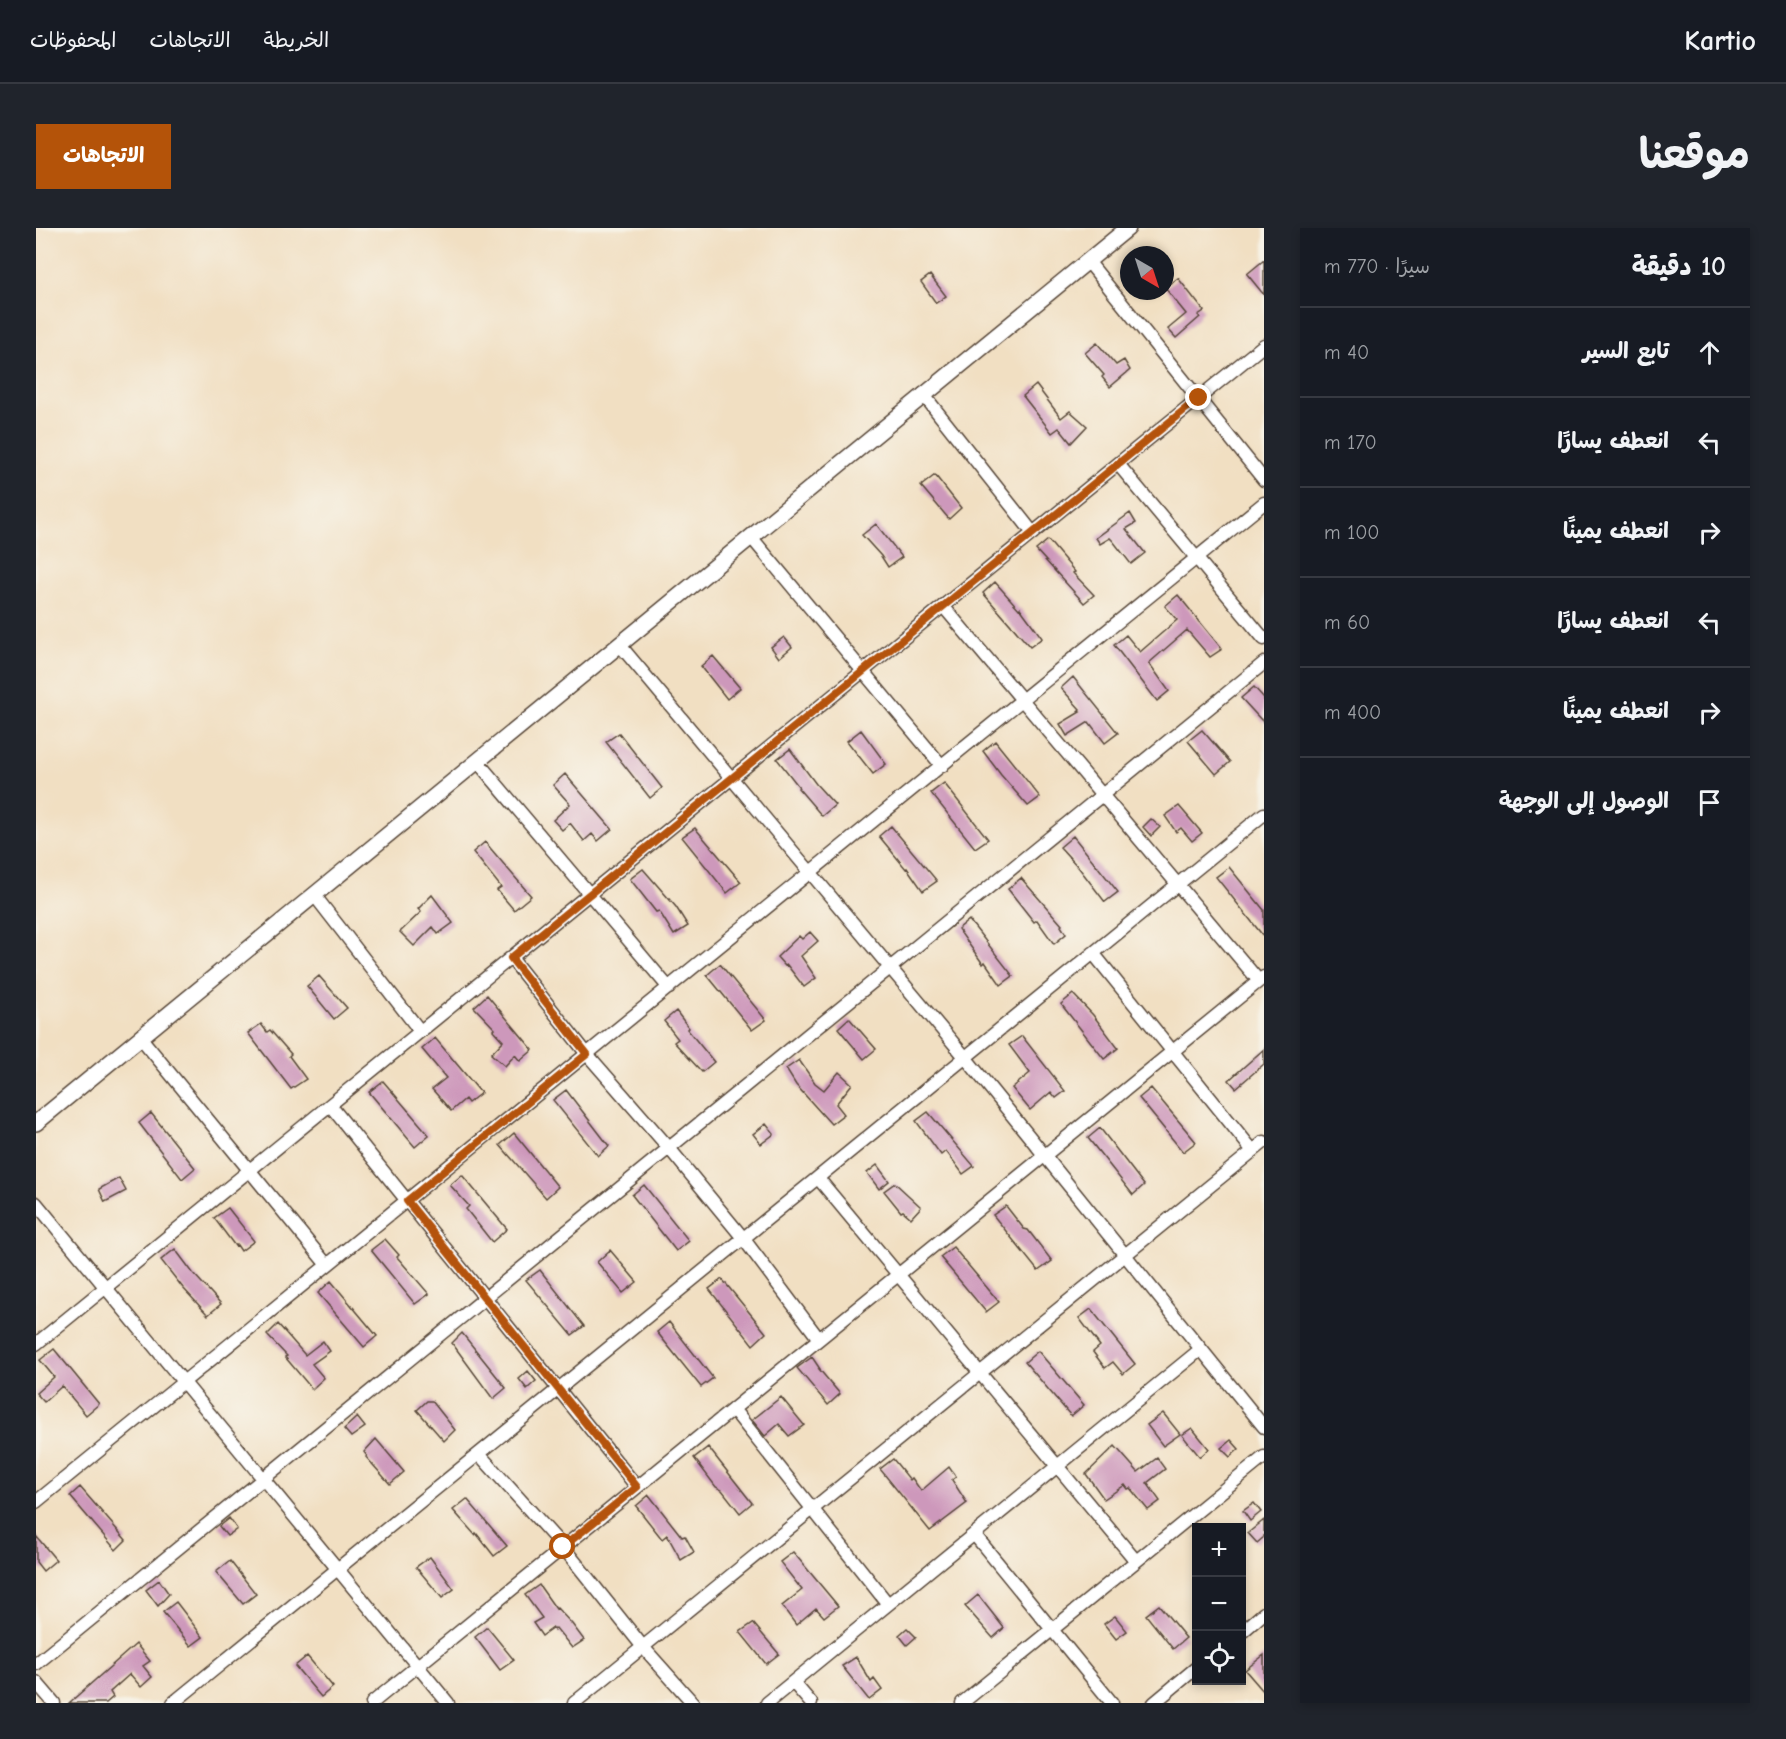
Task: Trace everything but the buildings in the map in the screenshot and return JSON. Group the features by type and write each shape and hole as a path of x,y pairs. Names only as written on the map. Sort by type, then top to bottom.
{"street":[{"path":"36,1123 1128,228"},
{"path":"1088,261 1264,480"},
{"path":"36,1344 1264,345"},
{"path":"923,394 1033,533"},
{"path":"1118,464 1264,639"},
{"path":"36,1502 1264,503"},
{"path":"751,537 942,766"},
{"path":"372,1703 1262,979 1178,884 944,606"},
{"path":"619,644 965,1057 1264,1427"},
{"path":"36,1664 1264,663"},
{"path":"477,761 669,988"},
{"path":"173,1703 187,1699 337,1569 1264,814"},
{"path":"315,896 420,1031"},
{"path":"1093,953 1253,1151"},
{"path":"511,958 587,1054 669,1148 743,1239 819,1339"},
{"path":"141,1038 327,1265"},
{"path":"330,1105 637,1487"},
{"path":"574,1703 1264,1142"},
{"path":"818,1178 1136,1561"},
{"path":"36,1203 448,1703"},
{"path":"767,1703 1201,1349"},
{"path":"733,1409 888,1604"},
{"path":"480,1454 563,1547 643,1647 693,1703"},
{"path":"962,1703 1264,1457"},
{"path":"974,1534 1112,1703"},
{"path":"1243,1631 1264,1613"},
{"path":"1154,1703 1192,1672"},
{"path":"36,1682 54,1703"},
{"path":"793,1682 811,1703"}],"route":[{"path":"563,1547 637,1487 407,1201 587,1054 511,958 1199,398"}]}
